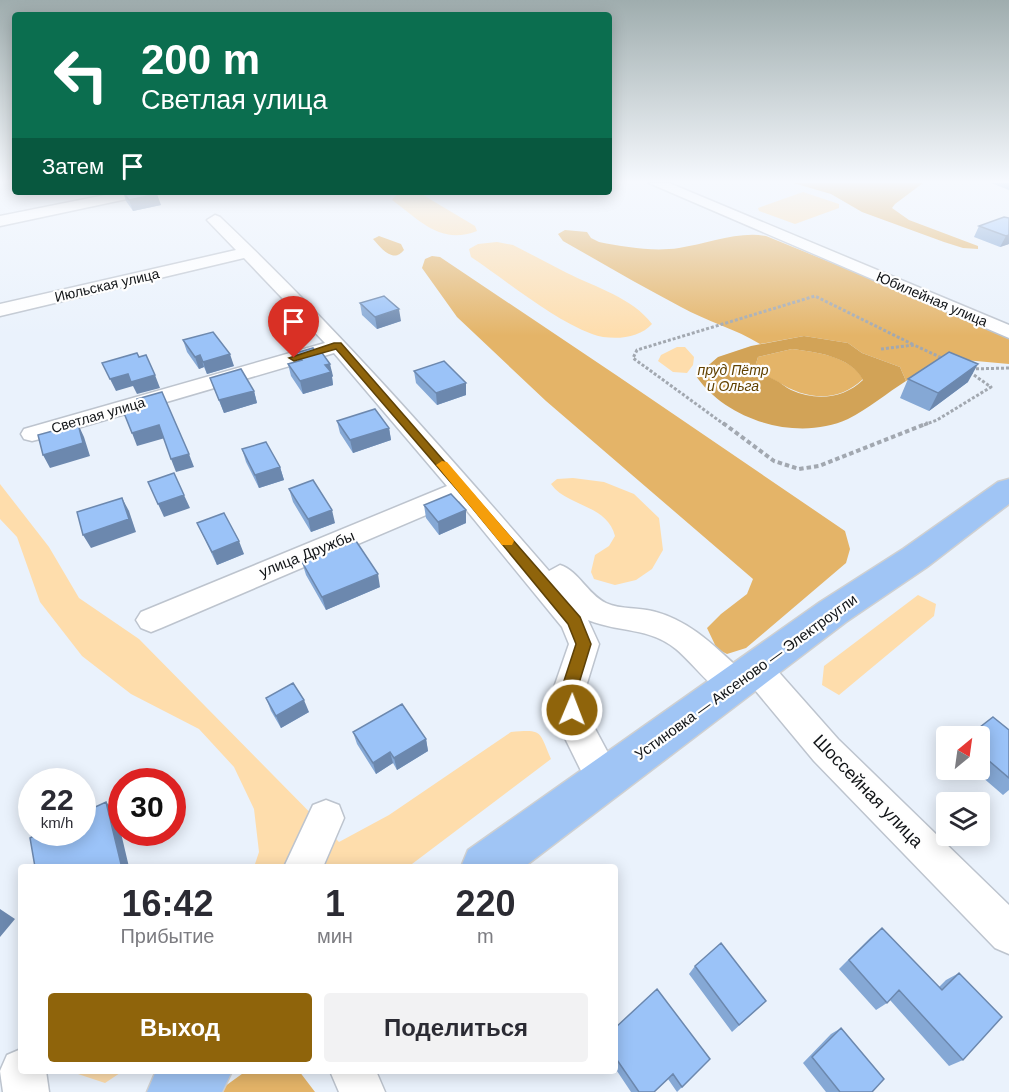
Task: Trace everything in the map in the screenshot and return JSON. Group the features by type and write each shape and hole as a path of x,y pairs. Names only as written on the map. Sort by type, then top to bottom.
{"main road":[{"name":"Устиновка — Аксеново — Электроугли","path":"489,864 833,612 915,558 1009,489"},
{"path":"175,1092 200,1074"}],"street":[{"path":"230,234 343,339 464,490 574,621 584,644 568,693 576,726 604,779"},
{"name":"Юбилейная улица","path":"777,234 1009,332"},
{"name":"Июльская улица","path":"0,310 249,252"},
{"name":"Светлая улица","path":"32,434 343,339"},
{"name":"Шоссейная улица","path":"343,339 583,603 601,614 645,621 667,628 746,677 826,750 1009,934"},
{"name":"улица Дружбы","path":"151,620 464,490"},
{"path":"304,864 326,818"},
{"path":"23,1074 26,1092"},
{"path":"354,1074 362,1092"}],"path":[{"path":"945,359 815,296 637,350 633,358 774,461 799,469 819,466 937,420 990,387 966,369 1009,368"},
{"path":"881,349 914,345"}],"shaded area":[{"path":"558,234 588,234 599,242 649,249 679,248 745,235 766,236 1009,335 1009,364 954,359 906,381 900,367 862,353 848,343 804,336 760,344 701,317 636,283 563,241"},
{"path":"922,234 946,234 978,246 978,249 963,248"},
{"path":"379,236 401,244 404,250 396,255 387,253 373,239"},
{"path":"497,242 513,245 613,294 635,307 652,324 632,336 608,338 592,334 561,319 471,257 469,249 478,244"},
{"path":"432,256 440,257 845,531 850,549 846,563 746,648 727,654 717,649 707,628 747,594 753,579 546,401 457,317 422,268 425,259"},
{"path":"677,347 685,347 694,357 693,365 687,373 673,372 658,361 661,355"},
{"path":"792,349 832,356 850,365 863,379 843,392 821,396 810,395 788,388 755,367 758,357"},
{"path":"573,478 604,482 634,494 659,518 663,550 652,569 636,580 615,585 594,579 591,572 595,555 609,546 615,536 611,526 604,518 558,492 551,484 557,479"},
{"path":"0,484 49,547 79,598 139,639 339,842 389,815 511,732 529,731 539,734 551,759 412,864 255,864 259,852 254,809 234,767 199,729 131,694 82,656 40,602 17,537 0,519"},
{"path":"918,595 936,604 934,616 839,695 822,685 824,666"},
{"path":"78,1074 118,1074 105,1083"},
{"path":"242,1074 301,1074 315,1092 217,1092"}],"water":[{"name":"пруд Пётр и Ольга","path":"804,336 848,343 862,353 900,367 906,381 855,415 828,426 786,427 765,423 726,405 709,392 696,376 718,357 751,346","holes":["792,349 841,360 850,365 863,380 838,394 810,396 791,390 755,367 758,357"]}],"building":[{"path":"384,296 399,309 375,317 360,303"},
{"path":"289,323 302,334 286,339 280,330"},
{"path":"213,332 230,354 203,362 200,355 195,357 183,340"},
{"path":"313,348 315,351 320,350 330,364 325,365 331,372 300,381 288,364 302,360 296,353"},
{"path":"949,352 978,364 938,393 908,379"},
{"path":"137,353 139,357 146,355 155,375 131,382 128,374 110,379 102,363"},
{"path":"444,361 466,383 436,393 414,371"},
{"path":"241,369 254,391 219,400 210,378"},
{"path":"162,392 189,454 171,459 159,425 132,433 124,413 141,409 137,399"},
{"path":"375,409 389,428 350,440 337,421"},
{"path":"78,424 83,443 43,455 38,435"},
{"path":"266,442 280,467 255,475 242,449"},
{"path":"174,473 184,495 158,504 148,482"},
{"path":"313,480 332,510 308,519 289,489"},
{"path":"451,494 466,510 438,522 424,505"},
{"path":"122,498 129,519 83,535 77,512"},
{"path":"224,513 239,541 212,552 197,523"},
{"path":"356,541 378,574 322,597 302,562"},
{"path":"293,683 304,700 276,716 266,698"},
{"path":"402,704 426,739 394,758 390,752 373,763 353,732"},
{"path":"993,717 1009,730 1009,778 990,762 990,726 981,726"},
{"path":"106,802 108,846 117,846 121,864 34,864 31,846 96,846 96,807"},
{"path":"882,928 942,990 959,973 1002,1017 963,1060 899,990 887,1003 849,960"},
{"path":"721,943 766,1001 739,1025 695,966"},
{"path":"657,989 710,1059 682,1087 673,1074 654,1092 639,1092 618,1061 618,1025"},
{"path":"841,1028 884,1079 872,1092 840,1092 812,1057"}],"slow traffic":[{"path":"442,465 507,541"}],"route":[{"path":"294,358 338,345 574,621 584,644 568,693 572,710"}]}
